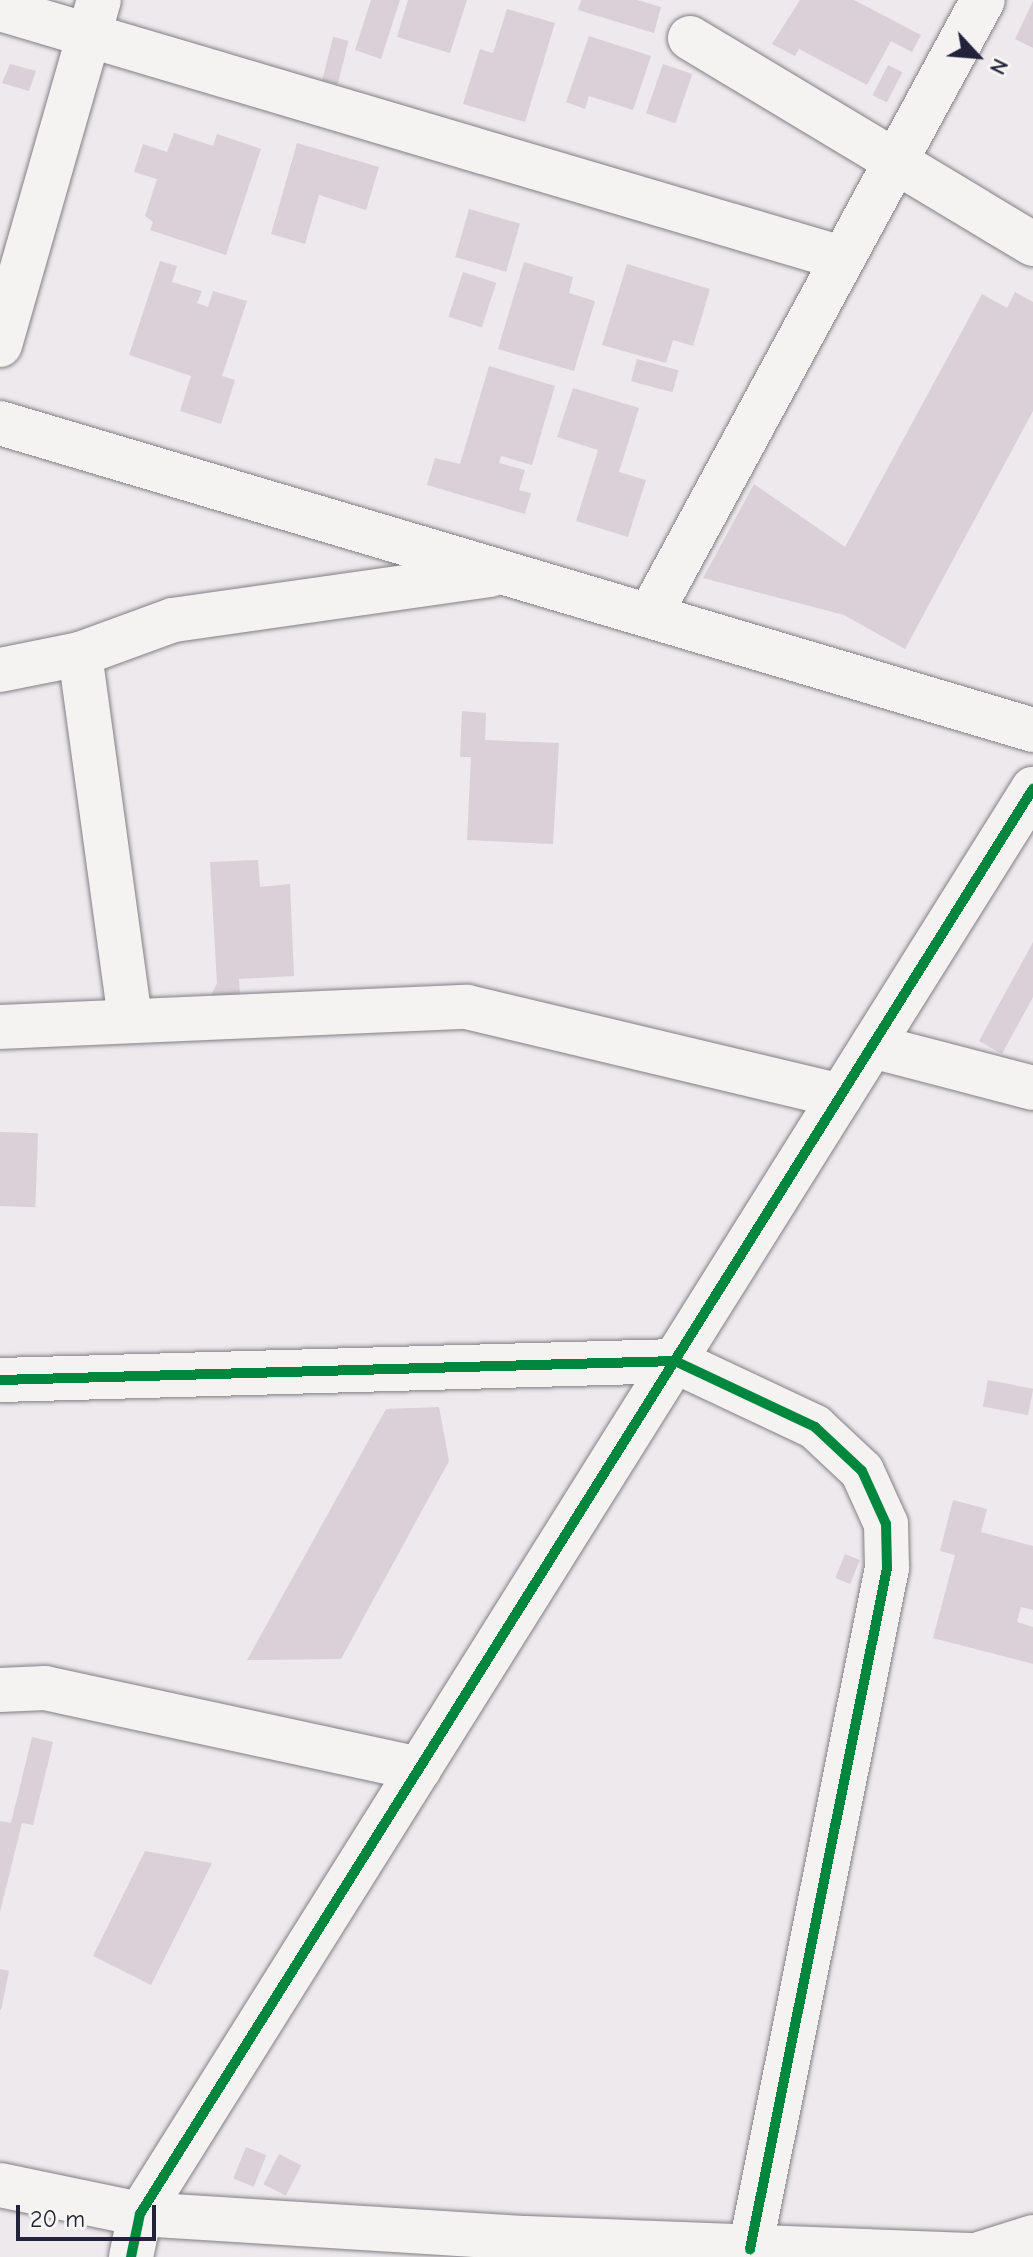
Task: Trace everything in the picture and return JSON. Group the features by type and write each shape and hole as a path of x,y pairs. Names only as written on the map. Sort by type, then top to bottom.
{"street":[{"path":"650,615 983,0"},
{"path":"0,9 94,18 841,258"},
{"path":"0,345 94,18"},
{"path":"690,38 893,164 1033,244"},
{"path":"0,423 1033,730"},
{"path":"0,670 80,654 173,620 507,573"},
{"path":"80,654 130,1021"},
{"path":"131,2257 140,2214 1033,789"},
{"path":"0,1027 467,1007 841,1096"},
{"path":"872,1046 1033,1088"},
{"path":"0,1380 675,1361 815,1427 862,1471 886,1524 887,1568 750,2249"},
{"path":"0,1690 45,1688 419,1769"},
{"path":"0,2185 140,2214 526,2238 975,2256 1033,2237"},
{"path":"526,2238 566,2257"}],"building":[{"path":"371,0 400,0 381,59 355,50"},
{"path":"408,0 467,0 450,53 397,37"},
{"path":"581,0 637,0 661,7 654,33 578,10"},
{"path":"800,0 854,0 921,35 912,52 891,41 867,85 799,49 795,56 772,44"},
{"path":"1033,1 1033,48 1015,39"},
{"path":"507,9 555,23 525,122 463,104 480,49 493,53"},
{"path":"589,36 651,56 633,110 589,96 585,109 566,102"},
{"path":"333,37 349,41 338,85 322,81"},
{"path":"10,64 36,71 29,91 2,83"},
{"path":"663,64 692,74 675,123 646,113"},
{"path":"888,65 902,72 887,103 873,95"},
{"path":"174,133 213,146 217,134 261,149 226,255 150,230 153,222 145,216 157,179 134,172 143,144 167,152"},
{"path":"297,143 379,167 366,210 319,195 305,244 271,234"},
{"path":"469,209 520,224 506,272 455,257"},
{"path":"160,261 177,266 172,282 202,291 197,303 208,307 213,291 247,301 222,376 235,380 221,424 180,411 191,376 129,355"},
{"path":"524,262 573,277 569,293 595,301 574,371 498,349"},
{"path":"627,264 710,289 693,346 673,340 666,363 602,345"},
{"path":"463,272 496,283 482,328 448,317"},
{"path":"1015,292 1033,302 1033,411 905,649 844,615 703,578 754,484 845,547 982,294 1007,308"},
{"path":"637,359 679,370 673,392 631,381"},
{"path":"489,366 555,386 532,465 501,456 499,463 525,470 519,490 531,493 525,514 427,485 435,458 460,464"},
{"path":"573,388 639,408 619,472 646,480 628,537 576,521 598,450 557,437"},
{"path":"462,711 486,713 485,740 559,743 553,844 467,840 471,757 460,757"},
{"path":"258,860 260,887 290,884 294,976 239,979 240,995 211,996 217,983 210,862"},
{"path":"1033,942 1033,997 1002,1054 979,1041"},
{"path":"0,1132 38,1133 35,1207 0,1206"},
{"path":"988,1380 1033,1389 1028,1415 983,1407"},
{"path":"439,1407 449,1461 341,1659 247,1660 386,1409"},
{"path":"953,1500 987,1509 981,1532 1033,1546 1033,1610 1021,1607 1017,1622 1033,1627 1033,1664 933,1638 955,1555 940,1551"},
{"path":"845,1554 860,1560 850,1584 835,1578"},
{"path":"32,1737 53,1742 33,1825 22,1823 0,1912 0,1821 11,1823"},
{"path":"145,1851 212,1863 151,1985 93,1956"},
{"path":"0,1969 9,1971 1,2010 0,2010"},
{"path":"246,2147 266,2155 254,2187 233,2179"},
{"path":"279,2154 301,2165 286,2196 264,2184"}],"cycle path":[{"path":"131,2257 140,2214 1033,789"},
{"path":"0,1380 675,1361 815,1427 862,1471 886,1524 887,1568 750,2249"}]}
